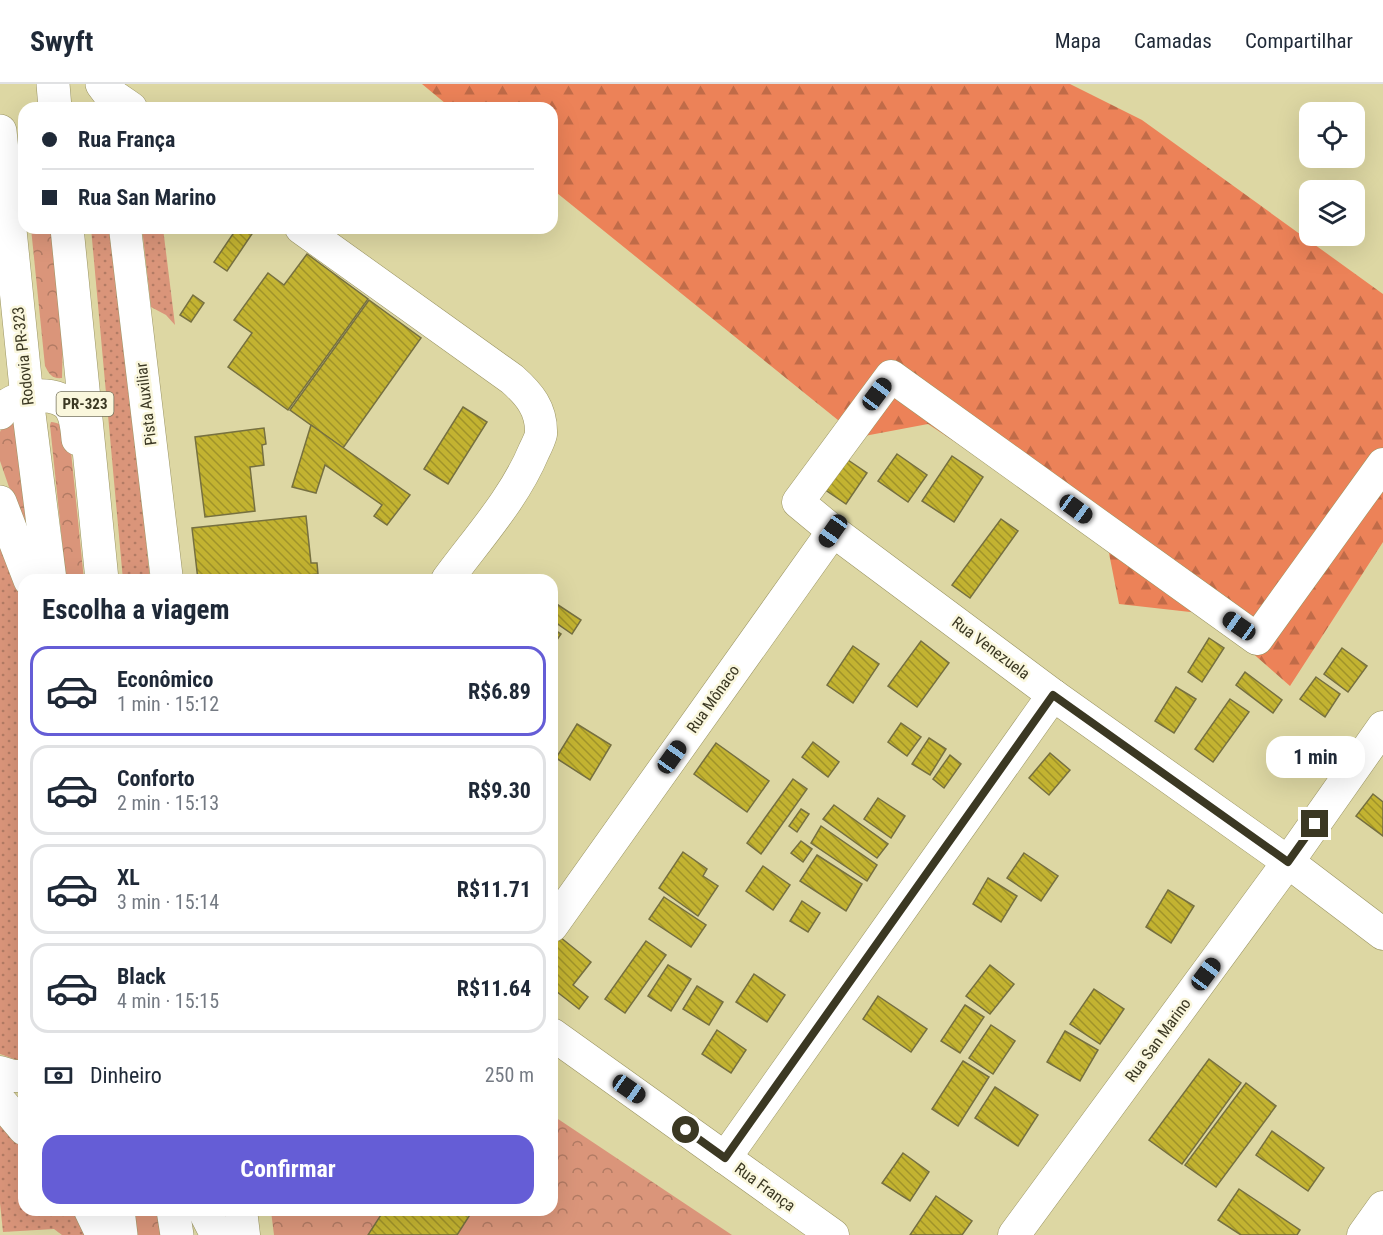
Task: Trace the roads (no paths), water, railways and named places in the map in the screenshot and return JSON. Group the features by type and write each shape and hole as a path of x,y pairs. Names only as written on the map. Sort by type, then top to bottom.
{"highway":[{"path":"53,84 55,102"},
{"name":"Rodovia PR-323","path":"0,131 14,405 49,574"},
{"name":"PR-323","path":"68,234 101,574"},
{"path":"14,405 53,396 67,403 73,413 97,574"},
{"path":"0,502 28,574"},
{"path":"119,1216 121,1235"},
{"path":"174,1216 177,1235"},
{"path":"207,1216 217,1235"}],"street":[{"name":"Pista Auxiliar","path":"126,234 166,574"},
{"path":"309,234 485,358 529,394 539,412 541,436 530,461 514,490 451,574"},
{"name":"Rua Venezuela","path":"1383,464 1257,639 891,376 798,502 833,531 1053,695 1288,862 1383,934"},
{"name":"Rua Mônaco","path":"558,918 833,531"},
{"path":"725,1158 1053,695"},
{"name":"Rua San Marino","path":"1014,1235 1288,862 1383,727"},
{"name":"Rua França","path":"558,1038 833,1235"},
{"path":"0,1072 18,1076"},
{"path":"0,1101 18,1122"},
{"path":"1363,1235 1383,1207"},
{"path":"93,1216 102,1235"},
{"path":"242,1216 244,1235"}]}
